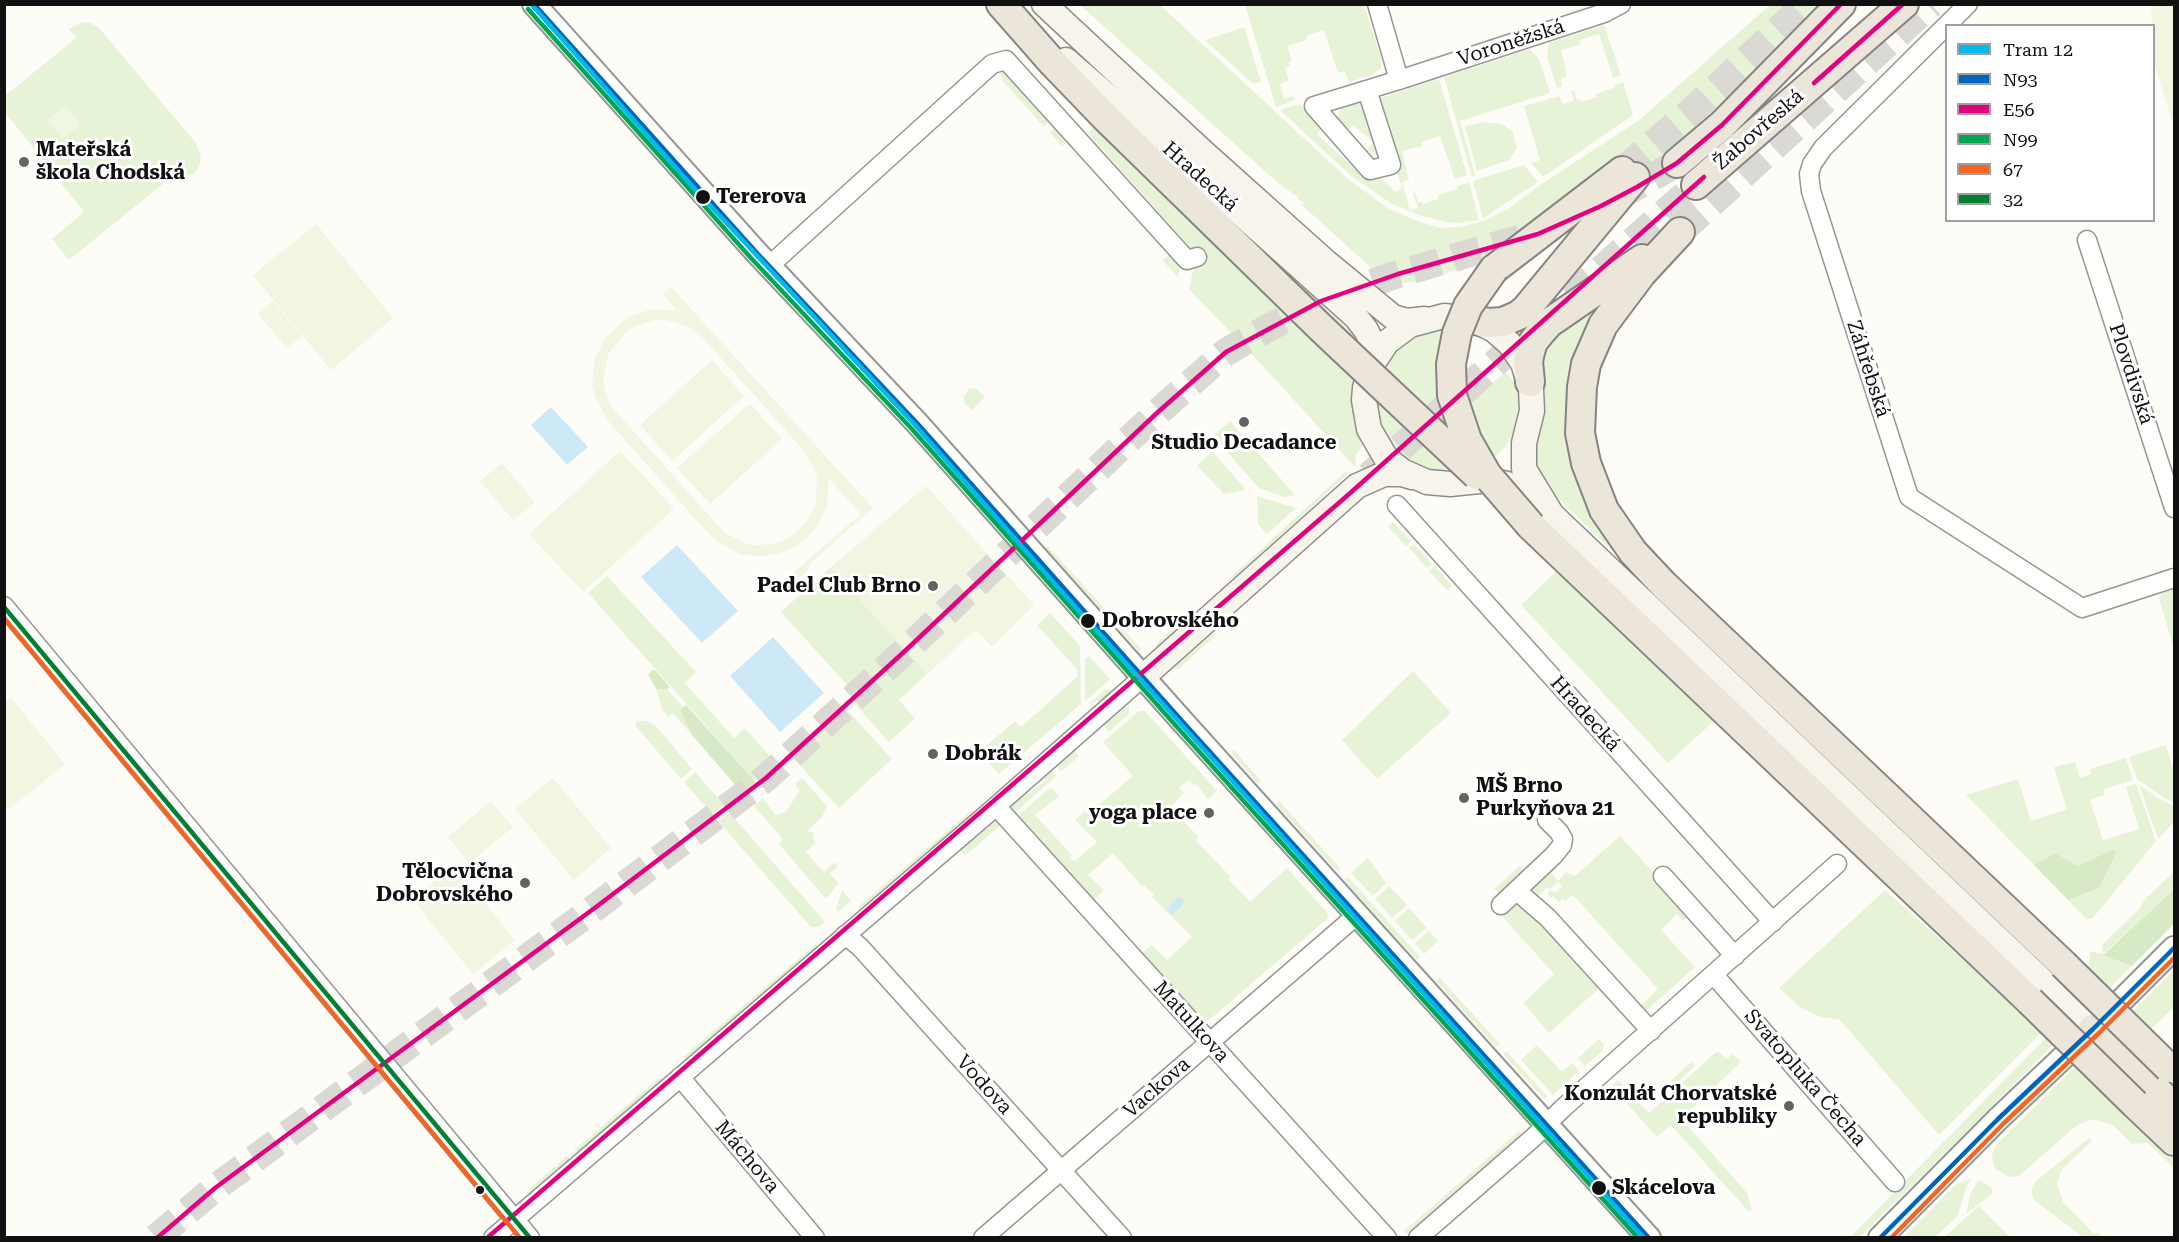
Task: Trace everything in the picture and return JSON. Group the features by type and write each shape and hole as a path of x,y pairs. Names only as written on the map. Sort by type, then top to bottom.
{"highway":[{"path":"1001,4 1105,117 1321,328 1542,520 2175,1141"},
{"name":"Žabovřeská","path":"1677,163 1722,125 1841,4"},
{"path":"1784,63 1862,4"},
{"path":"1810,86 1839,46 1881,4"},
{"name":"Žabovřeská","path":"1696,185 1904,4"},
{"path":"1471,320 1488,323 1503,322 1526,309 1629,174 1494,269 1472,299 1457,333 1451,364 1452,395 1467,440 1487,475 1542,520"},
{"path":"1530,382 1528,361 1533,342 1549,323 1680,232 1642,273 1618,305 1594,344 1586,364 1582,387 1580,433 1586,463 1604,510 1633,552 1663,584 2172,1070"},
{"path":"2093,1029 2175,1107"}],"main road":[{"name":"Hradecká","path":"1001,4 1170,150 1356,317 1372,342 1374,352 1371,366"},
{"name":"Hradecká","path":"1044,4 1318,254 1394,317 1407,321 1433,318"},
{"path":"1357,486 1370,458 1371,441 1364,400 1366,381 1371,366 1383,347 1410,325 1433,318 1457,317 1471,320 1494,330 1510,344 1524,363 1530,382 1532,401 1523,451 1524,469 1542,520"},
{"path":"1369,429 1386,458 1402,471 1416,478"},
{"path":"1467,482 1489,474 1503,464 1514,453 1527,429"},
{"path":"1143,677 1357,486 1384,474 1402,474 1440,484 1489,480 1507,484 1542,520 2093,1029"}],"street":[{"path":"534,4 770,266 910,414 1143,677 1649,1238"},
{"path":"1377,4 1400,80"},
{"name":"Voroněžská","path":"1367,90 1391,165 1370,170 1314,106 1604,13 1621,4"},
{"name":"Záhřebská","path":"1948,24 1968,4"},
{"name":"Záhřebská","path":"1945,27 1823,148 1812,164 1809,174 1811,191 1909,497 2082,608 2175,578"},
{"path":"770,266 992,64 1006,60 1187,260 1197,257"},
{"name":"Plovdivská","path":"2087,240 2175,508"},
{"name":"Hradecká","path":"1397,505 1773,922"},
{"path":"4,606 530,1238"},
{"path":"493,1238 1143,677"},
{"name":"Matulkova","path":"996,806 1387,1238"},
{"path":"1501,905 1562,845 1563,839 1559,832 1547,820"},
{"path":"1418,1238 1534,1137 1837,864"},
{"path":"1663,876 1735,956"},
{"path":"1516,891 1548,918 1651,1031"},
{"name":"Vackova","path":"983,1238 1357,915"},
{"name":"Vodova","path":"845,935 868,956 1122,1238"},
{"path":"1880,1238 1998,1119 2175,948"},
{"name":"Svatopluka Čecha","path":"1714,975 1895,1182"},
{"name":"Máchova","path":"680,1077 815,1238"}],"green space":[{"path":"1080,5 1160,5 1348,179 1386,207 1417,221 1441,228 1466,226 1508,209 1543,183 1638,121 1770,5 1825,5 1685,139 1645,181 1480,262 1421,281 1405,283 1378,274 1302,205 1304,203 1298,197 1278,183"},
{"path":"1245,5 1364,5 1381,58 1381,68 1372,75 1349,82 1345,71 1338,73 1324,30 1306,36 1307,40 1287,46 1292,61 1289,62 1290,66 1285,68 1289,81 1280,84 1284,99 1293,96 1295,100 1276,107"},
{"path":"2154,5 2174,5 2174,127 2155,66 2155,24 2153,24 2151,10"},
{"path":"83,22 91,23 99,28 196,143 201,157 199,167 194,174 186,176 180,170 69,260 52,239 84,212 5,112 5,96 76,38 69,29"},
{"path":"1604,25 1621,75 1613,78 1599,34 1580,40 1581,44 1561,50 1567,77 1561,79 1562,86 1557,88 1547,57 1549,43"},
{"path":"1244,27 1261,82 1253,84 1205,40"},
{"path":"1530,49 1539,59 1550,93 1460,121 1475,175 1472,177 1444,77"},
{"path":"999,68 1007,71 1050,120 1044,127 1002,80"},
{"path":"1439,79 1467,175 1455,179 1440,136 1421,142 1422,146 1402,151 1409,179 1402,182 1410,210 1418,208 1413,193 1415,192 1418,202 1421,201 1423,204 1438,199 1438,195 1457,189 1457,186 1469,182 1479,220 1447,222 1419,215 1392,204 1349,174 1280,110 1300,104 1324,126 1317,134 1362,176 1375,173 1396,192 1402,188 1377,109 1377,99"},
{"path":"1623,82 1633,115 1543,177 1531,163 1540,160 1524,106 1559,96 1563,104 1574,101 1571,92 1574,90 1577,100 1581,102 1597,97 1596,94"},
{"path":"1351,102 1365,106 1379,152 1376,154 1366,151 1373,142 1353,125 1345,132 1340,127 1338,118 1340,110 1345,104"},
{"path":"66,105 81,125 62,138 47,119"},
{"path":"1100,121 1358,375 1363,445 1356,455 1355,467 1189,289 1194,266 1186,250 1188,245 1088,133"},
{"path":"1484,122 1502,124 1513,132 1517,148 1509,160 1477,171 1465,126"},
{"path":"1057,127 1067,139 1063,147 1049,132"},
{"path":"1524,165 1538,182 1483,218 1473,181"},
{"path":"316,224 393,318 331,370 253,275"},
{"path":"1249,234 1350,325 1360,344 1361,352 1244,236"},
{"path":"1171,252 1180,267 1178,277 1163,261"},
{"path":"671,287 873,508 810,564 808,570 793,583 788,577 861,514 829,479 827,505 817,527 805,540 791,549 773,555 740,554 717,541 707,532 608,421 595,397 592,384 595,359 604,340 630,316 653,309 677,311 663,294","holes":["655,320 665,320 687,326 702,337 806,453 817,476 816,503 807,521 785,540 757,545 744,543 724,532 609,404 603,382 608,354 626,332 635,326"]},
{"path":"1605,295 1580,474 1805,736 1545,486 1538,475 1533,455 1543,410 1541,345"},
{"path":"273,301 302,336 287,348 258,314"},
{"path":"1447,328 1446,389 1457,473 1436,473 1423,469 1401,455 1384,435 1376,397 1382,371 1398,348 1423,332"},
{"path":"712,360 744,396 672,461 640,425"},
{"path":"1506,372 1521,391 1521,411 1515,432 1506,446 1490,461 1465,395 1481,380 1488,387"},
{"path":"973,388 985,397 972,410 965,404 964,396 969,389"},
{"path":"750,404 782,439 710,504 677,468"},
{"path":"1230,421 1295,495 1284,497 1259,488 1213,436"},
{"path":"620,451 674,509 583,592 529,534"},
{"path":"1212,451 1246,490 1224,494 1197,466"},
{"path":"502,463 535,502 513,520 480,481"},
{"path":"1346,471 1348,474 1237,576 1229,579"},
{"name":"Padel Club Brno","path":"926,486 1034,605 992,647 976,630 927,674 831,567"},
{"path":"1257,496 1296,508 1267,534 1258,524"},
{"path":"1393,522 1411,541 1406,546 1388,526"},
{"path":"1414,544 1432,564 1427,568 1409,548"},
{"path":"1048,546 1141,649 1139,651 1046,548"},
{"path":"1435,566 1452,586 1447,590 1429,571"},
{"path":"831,567 927,674 899,700 915,719 889,742 853,702 858,697 781,612"},
{"path":"1557,570 1714,721 1668,763 1521,605"},
{"path":"607,576 696,672 685,683 734,738 745,728 774,761 754,780 588,593"},
{"path":"2174,589 2174,649 2159,598 2162,593"},
{"path":"1194,610 1195,616 1157,651 1156,644"},
{"path":"1050,613 1080,646 1081,704 999,774 979,752 1015,721 1021,727 1077,677 1077,669 1037,625"},
{"path":"1219,632 1179,669 1172,669 1207,638"},
{"path":"1089,656 1110,679 1085,701 1085,660"},
{"path":"654,669 670,687 656,689 648,674"},
{"path":"1413,671 1451,713 1377,779 1342,740"},
{"path":"656,689 667,689 683,707 680,710 692,735 673,713 668,717 662,709"},
{"path":"1113,689 1104,699 1087,705 1105,690"},
{"path":"11,698 65,764 9,809 4,804 4,703"},
{"path":"686,705 754,780 755,783 743,794 692,735 680,710"},
{"path":"1129,705 1129,714 1109,732 1102,724"},
{"path":"846,709 892,759 839,808 793,758"},
{"path":"1139,711 1145,711 1217,791 1208,799 1196,784 1194,786 1189,780 1179,788 1184,793 1170,808 1199,837 1196,841 1231,877 1229,880 1250,902 1287,868 1327,912 1328,918 1209,1020 1203,1020 1142,953 1152,945 1167,960 1192,937 1152,897 1154,895 1144,885 1142,886 1113,853 1088,875 1104,890 1094,900 1021,819 1021,813 1051,787 1059,796 1035,815 1072,855 1069,858 1075,861 1097,842 1075,820 1085,811 1088,814 1133,776 1103,742"},
{"path":"637,721 647,721 656,726 692,769 681,779 635,725"},
{"path":"2166,745 2174,772 2174,803 2137,779 2129,757"},
{"path":"1073,749 1079,756 1061,772 1055,764"},
{"path":"1234,750 1261,781 1258,784 1231,753"},
{"path":"2126,758 2133,780 2104,789 2104,795 2090,800 2103,840 2139,829 2126,787 2136,784 2156,841 2093,918 2088,919 2068,900 2099,888 2101,881 2055,854 2034,865 1966,795 2018,779 2031,821 2067,809 2054,767 2075,762 2080,778 2091,774 2090,769"},
{"path":"1050,769 1056,776 1009,818 1010,804 1023,792 1029,794 1046,780 1044,774"},
{"path":"695,772 724,805 713,815 684,782"},
{"path":"553,778 611,848 574,880 515,809"},
{"path":"802,778 827,806 822,817 807,831 814,833 813,839 816,843 806,852 824,872 835,862 838,866 830,874 839,883 826,899 779,844 783,839 754,806 763,799 776,815 786,812 800,790 795,784"},
{"path":"2139,785 2174,806 2174,822 2158,839"},
{"path":"491,801 513,827 469,863 448,837"},
{"path":"1279,801 1341,869 1338,872 1276,804"},
{"path":"971,811 976,812 863,912 858,907"},
{"path":"729,812 825,922 819,927 811,927 718,821"},
{"path":"997,821 1002,824 965,856 959,849 989,823"},
{"path":"1620,836 1691,913 1683,921 1677,914 1661,930 1695,967 1645,1012 1640,1006 1658,989 1573,895 1559,902 1553,896 1551,898 1547,894 1552,890 1555,893 1562,886 1558,882 1550,889 1547,887 1535,898 1530,894 1529,888 1549,870 1558,881 1566,872 1575,876"},
{"path":"2113,850 2116,853 2099,888 2068,900 2034,865 2055,853 2077,866"},
{"path":"1368,858 1386,883 1373,896 1351,873"},
{"path":"454,865 515,940 473,974 412,899"},
{"path":"1520,866 1523,871 1498,893 1495,888"},
{"path":"2174,872 2174,889 2103,954 2102,945"},
{"path":"1348,877 1420,957 1417,960 1344,880"},
{"path":"1389,886 1407,905 1392,918 1375,899"},
{"path":"2174,889 2174,924 2132,966 2103,955"},
{"path":"842,890 851,901 838,912 836,909"},
{"path":"1885,890 2024,1014 2041,1033 1939,1135 1840,1020 1820,1017 1800,1007 1779,988"},
{"path":"1519,901 1604,984 1549,1033 1523,1003 1554,974 1501,915"},
{"path":"1409,908 1427,928 1412,940 1395,921"},
{"path":"1429,931 1438,941 1424,954 1415,943"},
{"path":"816,944 819,948 686,1061 683,1057"},
{"path":"2090,951 2132,966 2108,990 2088,970"},
{"path":"2174,970 2174,1007 2149,1031 2131,1013"},
{"path":"1439,977 1500,1044 1496,1047 1436,981"},
{"path":"1599,1039 1604,1045 1603,1050 1585,1066 1578,1058"},
{"path":"2044,1040 2055,1042 1860,1237 1849,1238"},
{"path":"1537,1045 1562,1072 1572,1063 1579,1071 1553,1095 1521,1060"},
{"path":"1506,1051 1547,1096 1544,1099 1503,1054"},
{"path":"1717,1051 1727,1059 1733,1054 1741,1062 1690,1110 1694,1116 1687,1125 1747,1193 1752,1210 1749,1212 1671,1125 1657,1137 1611,1086 1618,1080 1649,1113"},
{"path":"1691,1062 1695,1066 1665,1094 1661,1090"},
{"path":"2076,1066 2174,1157 2174,1168 2148,1143 2132,1144 2113,1125 2089,1120 2076,1126 2019,1176 2009,1177 1995,1169 1992,1159 1993,1151 1998,1143"},
{"path":"660,1077 663,1080 583,1150 578,1152 574,1150"},
{"path":"1519,1131 1523,1136 1421,1226 1407,1234 1404,1231"},
{"path":"2089,1138 2092,1141 2062,1169 2057,1183 2063,1202 2094,1234 2097,1232 2103,1237 2083,1237 2034,1200 2031,1191 2036,1181"},
{"path":"569,1155 566,1164 530,1193 531,1187"},
{"path":"1971,1179 1957,1217 1935,1237 1904,1237 1955,1185"},
{"path":"1979,1180 1992,1188 1993,1193 1966,1214 1971,1192"},
{"path":"1979,1206 2010,1237 1944,1237"}],"water":[{"path":"551,407 588,447 567,465 531,425"},
{"path":"677,545 738,611 702,643 641,577"},
{"path":"773,637 824,693 780,732 730,676"},
{"path":"1179,896 1185,902 1172,915 1166,909"}],"tunnel":[{"path":"1622,171 1696,107 1806,4"},
{"path":"1680,232 1931,4"},
{"path":"1616,198 1677,163"},
{"path":"1570,297 1696,185"},
{"path":"156,1238 215,1188 596,907 766,778 906,650 1158,412 1226,352 1321,301 1398,274 1539,233"},
{"path":"1369,476 1531,331"}],"tram line":[{"name":"12","path":"531,4 693,187 915,425 1062,592 1644,1238"}],"transit line":[{"name":"N93","path":"534,4 757,253 917,423 1183,722 1649,1238"},
{"name":"E56","path":"157,1238 215,1188 596,907 766,778 906,650 1158,412 1226,352 1321,301 1398,274 1538,234 1637,187 1677,163 1722,125 1841,4"},
{"name":"E56","path":"1814,83 1903,4"},
{"name":"N99","path":"528,9 751,258 911,428 1638,1238"},
{"name":"E56","path":"487,1238 1348,495 1704,177"},
{"name":"32","path":"4,607 530,1238"},
{"name":"67","path":"4,618 520,1238"},
{"name":"N93","path":"1880,1238 1998,1119 2174,948"},
{"name":"67","path":"1891,1238 2003,1124 2174,958"}],"place":[{"name":"Mateřská škola Chodská","path":"24,162"},
{"name":"Tererova","path":"703,197"},
{"name":"Studio Decadance","path":"1244,422"},
{"name":"Padel Club Brno","path":"933,586"},
{"name":"Dobrovského","path":"1088,621"},
{"name":"Dobrák","path":"933,754"},
{"name":"MŠ Brno Purkyňova 21","path":"1464,798"},
{"name":"yoga place","path":"1209,813"},
{"name":"Tělocvična Dobrovského","path":"525,883"},
{"name":"Konzulát Chorvatské republiky","path":"1789,1106"},
{"name":"Skácelova","path":"1599,1188"}]}
